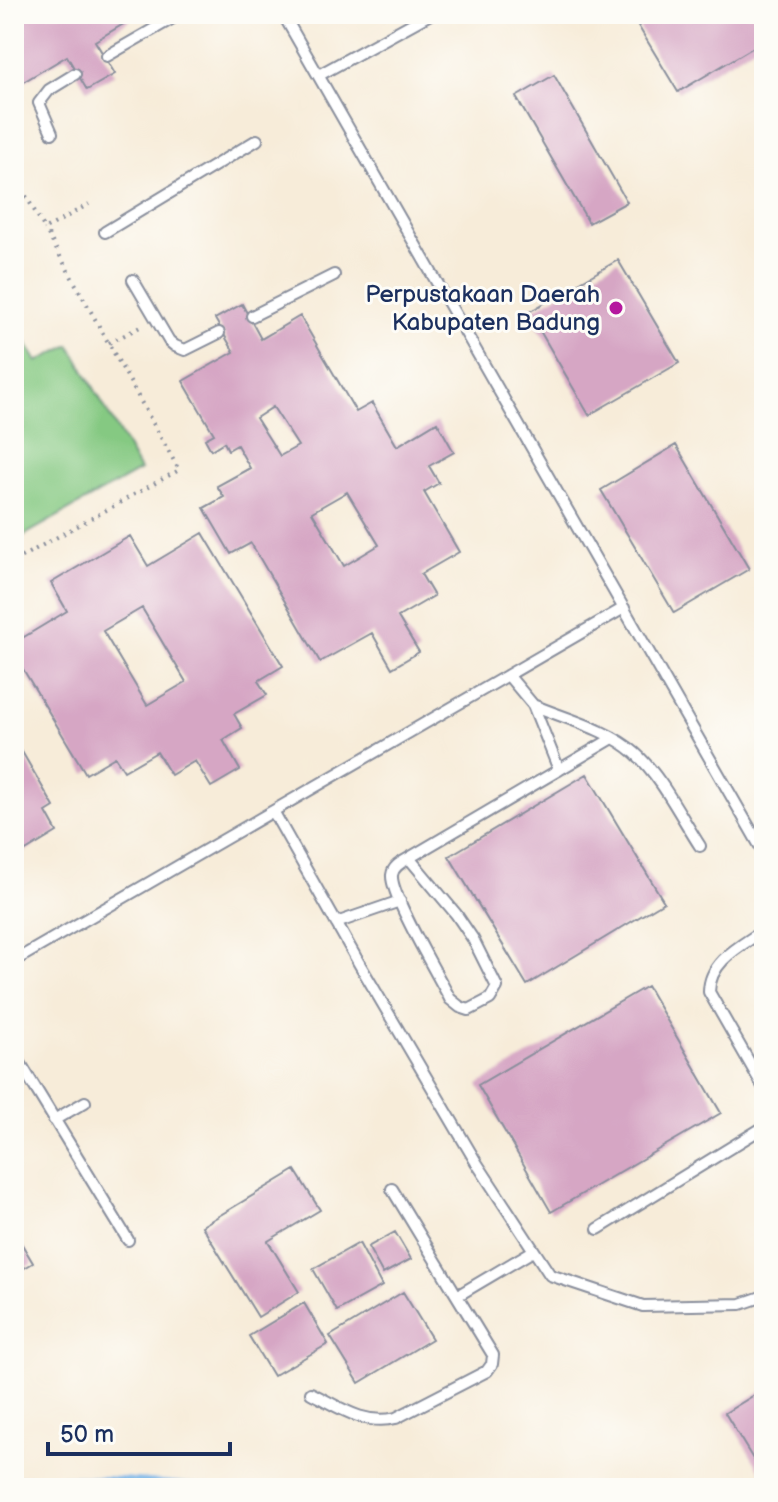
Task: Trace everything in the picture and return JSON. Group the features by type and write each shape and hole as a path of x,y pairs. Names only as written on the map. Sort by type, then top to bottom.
{"lane":[{"path":"107,56 180,14"},
{"path":"283,14 764,853"},
{"path":"319,75 430,14"},
{"path":"52,133 39,103 49,90 75,74"},
{"path":"105,232 257,140"},
{"path":"252,316 334,275"},
{"path":"133,280 169,341 185,350 219,333"},
{"path":"14,961 624,608"},
{"path":"508,675 533,705 559,770"},
{"path":"533,705 613,738 646,764 700,846"},
{"path":"409,858 456,914 473,939 497,987 490,999 469,1010 450,999 400,901 392,873 396,866 409,858 613,738"},
{"path":"273,811 476,1162 550,1275 643,1306 741,1304 764,1296"},
{"path":"336,923 400,901"},
{"path":"764,930 717,965 710,977 709,992 764,1088"},
{"path":"14,1053 128,1240"},
{"path":"54,1120 85,1102"},
{"path":"598,1229 764,1127"},
{"path":"311,1393 364,1420 380,1422 396,1418 487,1371 492,1364 493,1355 392,1189"},
{"path":"457,1296 533,1251"}],"path":[{"path":"14,175 179,470 14,561"},
{"path":"45,229 89,204"},
{"path":"109,343 156,318"}],"green space":[{"path":"14,321 37,362 70,345 140,470 14,541"}],"building":[{"path":"14,14 127,14 130,20 95,41 115,74 87,90 67,56 18,85 14,80"},
{"path":"631,14 764,14 764,41 678,92"},
{"path":"554,75 627,202 589,223 516,97"},
{"path":"618,260 679,363 589,415 529,312"},
{"path":"242,304 261,339 300,316 356,412 372,403 397,446 437,422 454,452 429,466 439,483 424,492 459,552 421,574 434,596 398,617 419,652 392,668 372,633 320,662 251,543 231,554 204,508 224,497 217,486 250,468 237,445 228,450 224,442 211,450 205,439 214,434 183,381 234,352 215,319","holes":["273,407 298,446 280,456 256,418","347,492 379,545 344,566 312,512"]},
{"path":"676,445 749,569 674,613 601,490"},
{"path":"203,533 283,666 258,681 267,695 234,714 242,728 223,740 240,770 211,787 195,761 171,775 157,752 124,771 115,757 86,774 23,669 14,674 14,643 67,611 51,583 130,536 148,566","holes":["142,608 186,682 147,705 103,631"]},
{"path":"14,738 54,807 46,812 57,832 14,858"},
{"path":"587,774 664,902 527,985 449,856"},
{"path":"647,986 721,1113 551,1212 478,1085"},
{"path":"295,1170 320,1210 268,1241 299,1292 258,1317 202,1226"},
{"path":"14,1231 33,1263 14,1274"},
{"path":"395,1232 411,1259 383,1274 368,1247"},
{"path":"359,1243 382,1286 337,1311 313,1269"},
{"path":"403,1292 432,1339 359,1383 330,1336"},
{"path":"304,1303 328,1344 273,1376 249,1336"},
{"path":"764,1389 764,1477 725,1413"}],"waterway":[{"path":"14,1480 111,1480 208,1488"}],"place":[{"name":"Perpustakaan Daerah Kabupaten Badung","path":"616,308"}]}
